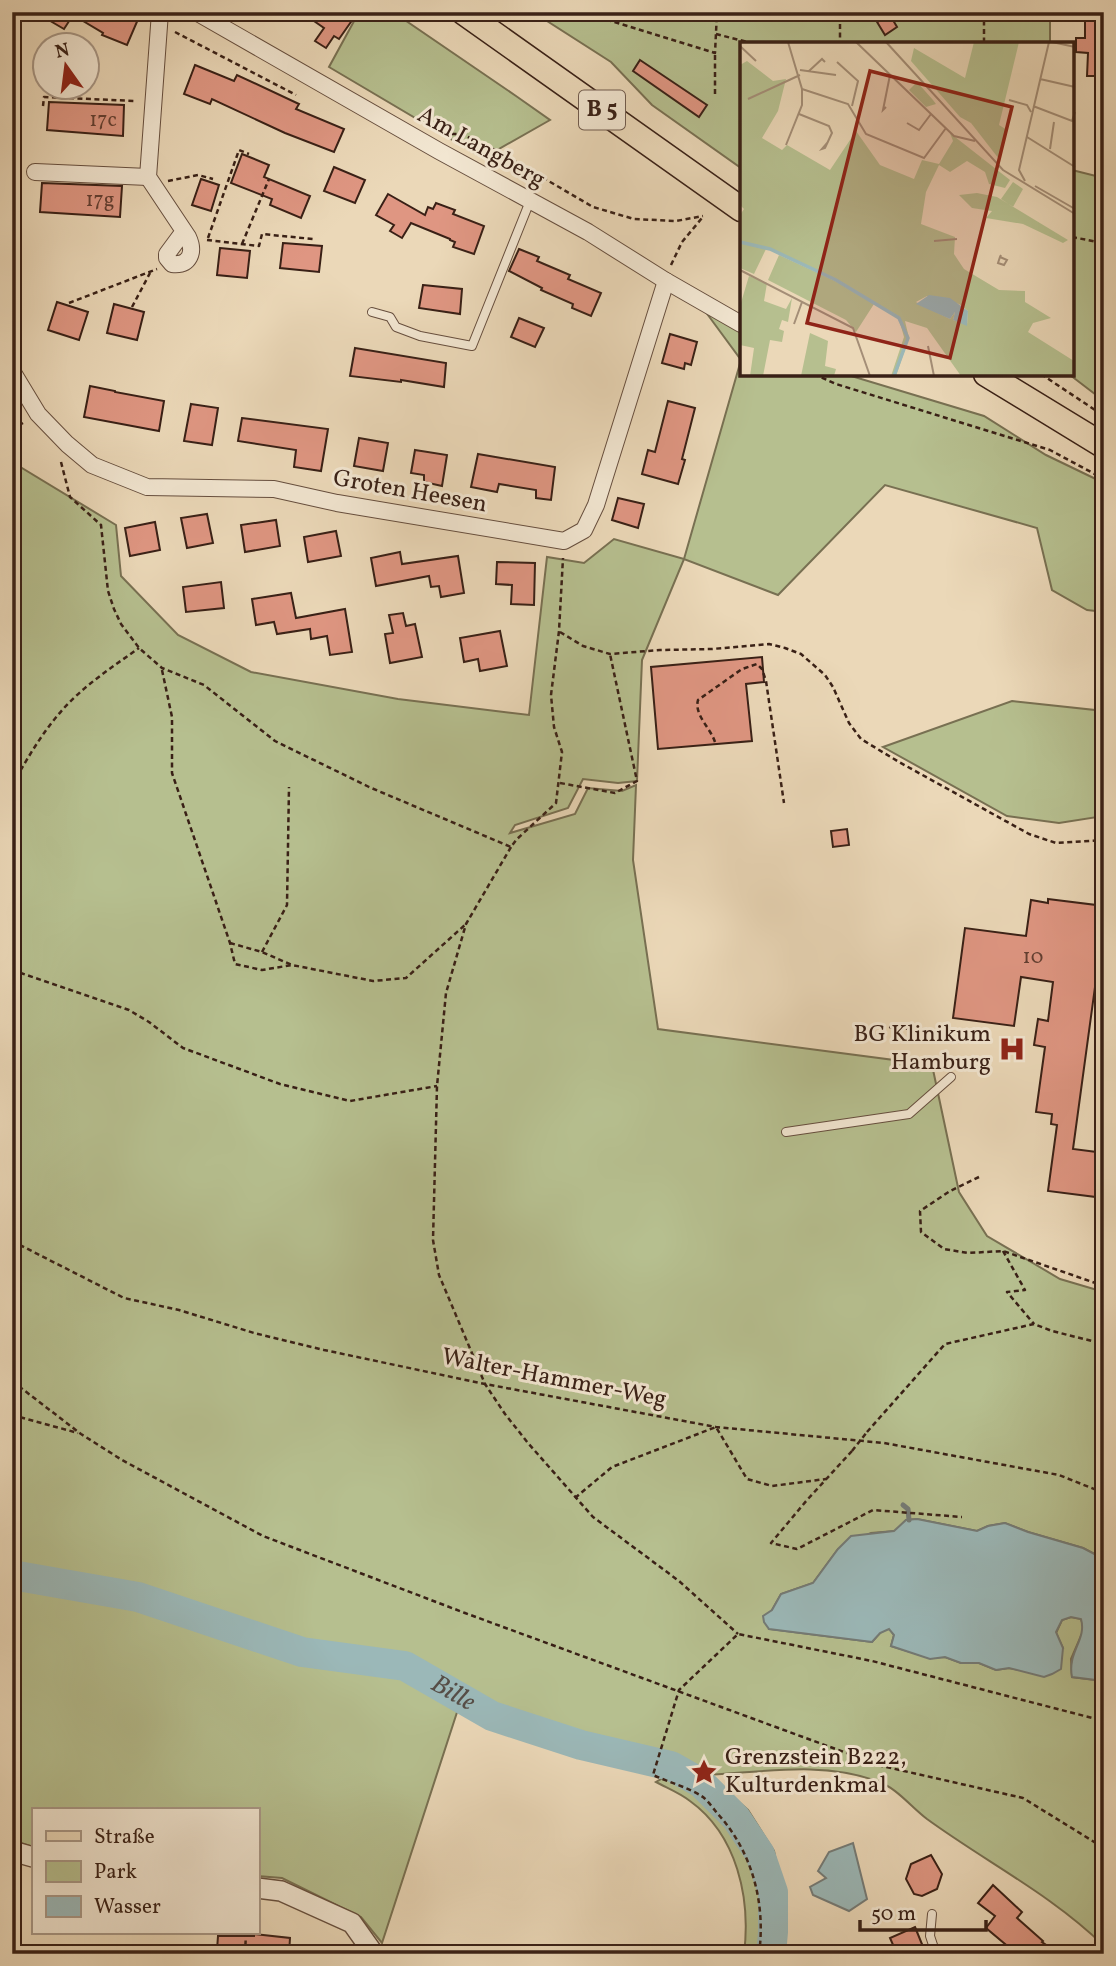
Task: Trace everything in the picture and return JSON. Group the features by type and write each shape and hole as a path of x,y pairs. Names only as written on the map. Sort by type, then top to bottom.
{"main road":[{"name":"B 5","path":"463,12 740,208"},
{"path":"989,376 1104,446"}],"street":[{"name":"Am Langberg","path":"196,12 588,232 740,323"},
{"path":"160,18 150,181 186,234 169,248 169,262"},
{"path":"35,172 150,181"},
{"path":"564,541 584,530 596,505 666,281"},
{"name":"Groten Heesen","path":"12,371 38,414 92,466 146,487 274,489 337,503 564,541"},
{"path":"12,1851 32,1857"},
{"path":"259,1888 281,1891 352,1923 374,1954"}],"lane":[{"path":"372,312 390,317 396,327 420,336 472,346 530,201"},
{"path":"786,1132 909,1114 951,1077"},
{"path":"932,1914 930,1936 936,1954"}],"path":[{"path":"582,12 715,53"},
{"path":"715,94 717,12"},
{"path":"839,12 840,42"},
{"path":"984,12 984,42"},
{"path":"160,18 296,95"},
{"path":"716,34 747,42"},
{"path":"43,106 44,97 153,102"},
{"path":"420,140 440,134 462,134 499,152 593,207 634,219 676,221 703,216 682,242 666,281"},
{"path":"207,240 239,150 249,154"},
{"path":"150,181 198,175 213,179"},
{"path":"242,244 269,179"},
{"path":"186,234 207,240 260,246 262,234 313,239"},
{"path":"1074,237 1102,243 1104,358"},
{"path":"69,303 150,273 169,262"},
{"path":"132,307 150,273"},
{"path":"818,376 836,384 1050,450 1104,479"},
{"path":"1044,376 1104,416"},
{"path":"1098,412 1104,391"},
{"path":"67,444 59,454 70,497 101,525 108,591 121,624 139,648 162,668 204,685 275,741 369,787 511,847"},
{"path":"564,541 559,631 551,695 554,727 562,752 555,803 511,847 466,924 446,993 437,1086 433,1240 439,1275 485,1384 528,1443 593,1517 679,1581 738,1634 872,1661 1104,1721"},
{"path":"559,631 583,646 610,654 769,644 801,654 825,675 849,723 861,738 899,762 1029,834 1056,843 1104,840"},
{"path":"12,785 58,714 84,689 139,648"},
{"path":"558,783 615,793 637,781 610,654"},
{"path":"715,742 710,728 700,716 696,705 698,700 742,668 757,664 766,681 784,803"},
{"path":"162,668 172,717 172,772 235,964 262,970 292,965"},
{"path":"262,952 287,905 289,787"},
{"path":"230,943 262,952 292,965 373,981 406,978 466,924"},
{"path":"12,970 129,1010 183,1048 280,1084 350,1101 437,1086"},
{"path":"889,1027 941,1032"},
{"path":"979,1177 950,1191 920,1211 921,1232 944,1249 968,1253 1003,1251 1104,1286"},
{"name":"Walter-Hammer-Weg","path":"12,1241 124,1298 179,1310 254,1333 324,1350 485,1384 716,1427 884,1443 1059,1475 1104,1493"},
{"path":"1003,1251 1025,1290 1007,1292 1034,1324 1104,1344"},
{"path":"962,1517 873,1510 797,1549 771,1544 946,1343 1034,1324"},
{"path":"12,1381 81,1434 145,1473 262,1536 882,1766 1023,1798 1104,1848"},
{"path":"12,1415 81,1434"},
{"path":"575,1498 612,1467 716,1427 747,1479 772,1486 827,1479"},
{"path":"738,1634 679,1690 653,1775 703,1797 729,1825 747,1856 758,1892 762,1931 759,1954"},
{"path":"245,1954 246,1934"}],"green space":[{"path":"359,12 393,12 550,120 483,158 329,67"},
{"path":"533,12 1050,12 1050,42 740,42 740,167 652,105 611,62"},
{"path":"1074,170 1104,178 1104,401 1071,376 1074,376"},
{"path":"705,311 740,329 740,359"},
{"path":"740,363 740,376 851,376 984,416 1046,455 1104,483 1104,612 1087,610 1052,590 1037,528 885,485 778,595 684,559"},
{"path":"12,462 116,525 121,576 178,635 251,672 398,699 529,715 547,557 584,563 614,539 684,559 642,660 637,781 618,783 583,779 568,808 515,825 510,833 575,814 588,788 622,791 636,785 633,860 658,1029 932,1065 959,1192 987,1236 1060,1279 1104,1292 1104,1559 1083,1548 1005,1523 977,1531 917,1519 906,1520 895,1531 871,1533 838,1549 813,1583 781,1594 772,1610 769,1629 872,1642 889,1628 894,1635 891,1646 930,1658 945,1657 961,1663 979,1663 996,1670 1009,1668 1025,1671 1063,1648 1056,1633 1062,1620 1071,1617 1081,1619 1084,1629 1071,1659 1072,1677 1104,1681 1104,1946 1063,1911 949,1835 884,1784 836,1771 793,1769 708,1775 748,1810 774,1851 782,1891 778,1954 744,1954 745,1911 737,1869 730,1850 706,1815 686,1798 656,1782 680,1768 627,1762 579,1748 490,1717 461,1700 382,1943 361,1917 282,1878 259,1876 259,1808 32,1808 32,1847 12,1840 12,1584 140,1604 290,1649 139,1589 12,1567"},
{"path":"1012,701 1104,711 1104,816 1059,823 1007,816 883,747"}],"water":[{"path":"917,1519 977,1531 1005,1523 1083,1548 1104,1559 1104,1681 1072,1677 1072,1660 1082,1626 1081,1619 1071,1617 1062,1620 1056,1632 1063,1648 1061,1669 1044,1677 1009,1668 996,1670 979,1663 961,1663 945,1657 930,1659 891,1646 894,1635 889,1629 880,1633 872,1642 769,1629 764,1622 763,1616 772,1610 781,1594 813,1583 851,1536 894,1531 906,1520"},
{"path":"853,1843 867,1899 849,1911 813,1895 810,1887 826,1878 818,1871 829,1852"}],"building":[{"path":"35,12 127,12 139,17 127,45 102,35 102,32 73,15 64,29"},
{"path":"301,12 343,12 353,19 339,39 334,36 326,48 315,41 324,28"},
{"path":"1085,12 1104,12 1104,76 1087,76 1088,53 1076,52 1076,38 1085,38"},
{"path":"890,15 897,27 885,35 877,22"},
{"path":"640,60 707,105 699,117 633,71"},
{"path":"195,65 234,81 237,75 299,104 296,109 344,129 334,152 212,99 210,104 184,94"},
{"path":"49,102 124,105 123,136 47,130"},
{"path":"242,154 269,165 264,177 310,196 301,218 270,205 272,199 231,183"},
{"path":"334,167 365,180 355,203 324,191"},
{"path":"201,179 219,185 211,211 192,205"},
{"path":"42,183 122,186 120,217 40,212"},
{"path":"388,194 425,215 428,207 433,209 436,203 455,210 453,214 484,226 474,254 453,247 455,242 450,239 411,223 402,238 390,231 394,225 376,215"},
{"path":"283,243 322,246 319,272 280,268"},
{"path":"220,248 250,251 247,278 217,275"},
{"path":"519,249 539,257 537,261 570,275 568,279 601,293 591,316 572,308 573,304 541,290 542,288 509,271"},
{"path":"423,285 462,289 460,314 419,308"},
{"path":"57,302 88,312 79,340 48,330"},
{"path":"114,304 144,312 137,340 107,333"},
{"path":"519,318 544,328 535,347 511,337"},
{"path":"670,334 697,342 691,365 685,363 684,369 662,363"},
{"path":"355,348 446,363 444,387 350,376"},
{"path":"90,386 164,401 159,431 84,417"},
{"path":"668,401 695,408 678,484 642,474 648,450 655,452"},
{"path":"191,404 218,408 212,445 184,441"},
{"path":"242,418 328,429 321,471 294,467 296,450 238,441"},
{"path":"359,438 388,443 383,471 354,466"},
{"path":"415,450 447,455 442,486 424,482 424,475 411,473"},
{"path":"478,454 555,467 551,500 536,498 536,490 499,484 497,492 471,487"},
{"path":"618,498 644,504 638,528 612,520"},
{"path":"207,514 213,543 187,548 181,518"},
{"path":"276,520 280,546 245,552 241,525"},
{"path":"155,522 160,550 130,556 125,528"},
{"path":"336,531 341,556 308,562 304,537"},
{"path":"400,552 402,564 458,556 464,593 441,597 439,586 431,587 429,576 376,586 371,558"},
{"path":"497,562 535,563 534,605 511,604 512,585 496,584"},
{"path":"221,582 224,608 186,612 183,587"},
{"path":"291,593 296,618 345,609 352,652 330,655 327,636 311,639 310,629 277,634 274,622 256,625 252,599"},
{"path":"403,613 406,626 415,624 422,657 390,663 385,634 393,633 389,615"},
{"path":"500,631 507,666 480,671 478,659 464,662 460,638"},
{"path":"762,657 764,682 746,684 752,741 658,749 651,667"},
{"path":"847,829 849,845 833,847 831,831"},
{"path":"1048,899 1104,906 1104,988 1095,987 1073,1149 1104,1153 1104,1198 1048,1191 1057,1125 1051,1124 1052,1114 1036,1112 1045,1047 1034,1045 1038,1019 1048,1021 1053,982 1021,977 1014,1026 953,1018 965,928 1026,936 1031,900 1048,903"},
{"path":"931,1855 942,1874 937,1889 922,1896 914,1894 906,1879 911,1864"},
{"path":"993,1885 1022,1912 1017,1918 1059,1954 1017,1954 986,1928 995,1916 978,1903"},
{"path":"915,1927 926,1954 897,1954 890,1938"},
{"path":"254,1934 290,1938 289,1954 253,1954 253,1949 217,1950 218,1936"}],"waterway":[{"path":"903,1505 908,1509 909,1520"},
{"name":"Bille","path":"12,1575 138,1597 302,1652 405,1666 492,1716 581,1745 671,1766 701,1783 736,1818 760,1854 773,1892 771,1954"}],"place":[{"name":"BG Klinikum Hamburg","path":"1012,1049"},
{"name":"Grenzstein B222, Kulturdenkmal","path":"704,1772"}]}
